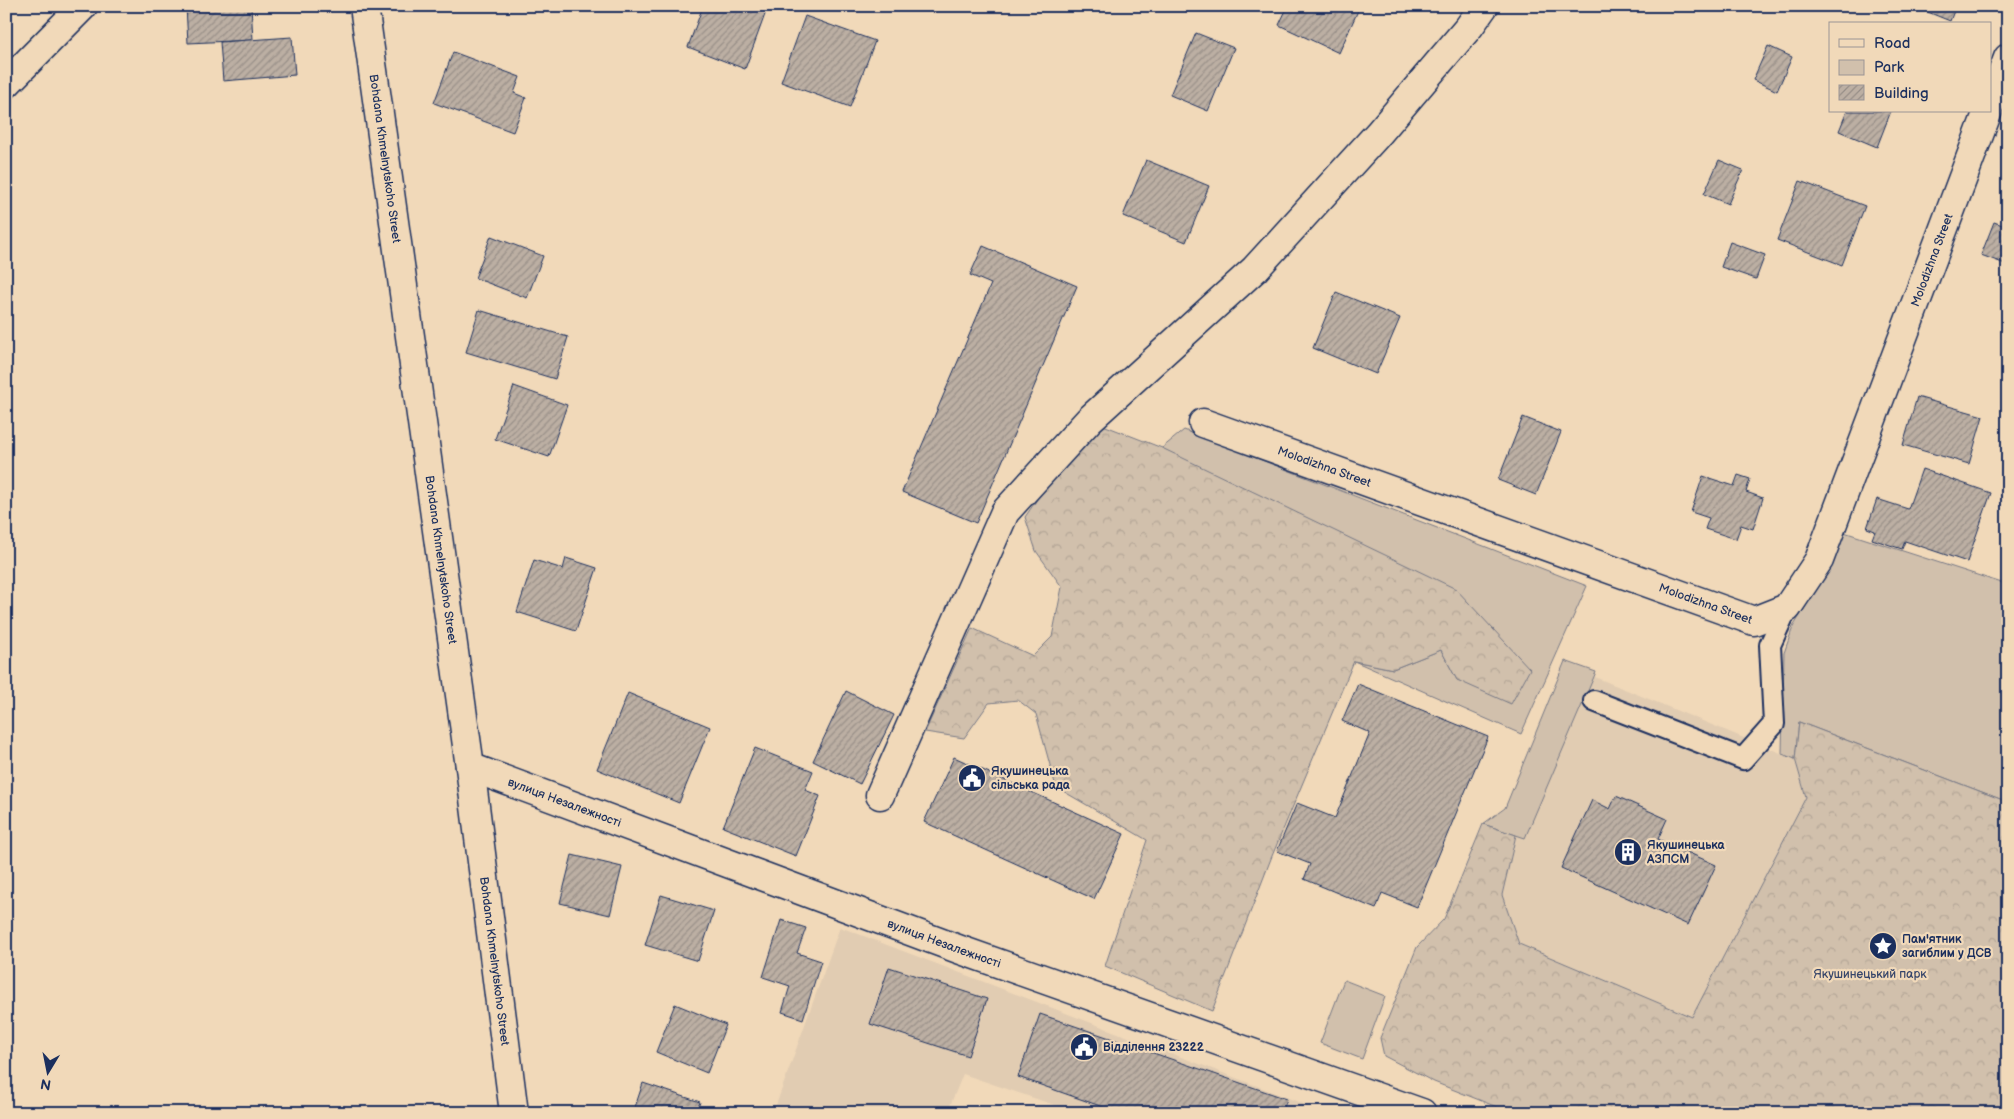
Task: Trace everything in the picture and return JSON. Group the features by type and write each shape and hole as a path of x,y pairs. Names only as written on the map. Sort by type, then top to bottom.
{"street":[{"path":"6,84 83,6"},
{"name":"Bohdana Khmelnytskoho Street","path":"364,6 470,767 514,1113"},
{"path":"880,795 1005,512 1089,420 1255,269 1378,134 1469,27 1484,6"},
{"path":"1992,99 2008,58"},
{"name":"Molodizhna Street","path":"1203,423 1754,621 1787,608 1819,560 1988,112"},
{"name":"вулиця Незалежності","path":"470,767 958,949 1422,1113"}],"lane":[{"path":"1594,701 1743,759 1774,724 1770,645 1787,608"}],"shaded area":[{"path":"1585,673 1795,759 1806,797 1692,1017 1519,944 1501,895 1516,835"},
{"path":"840,927 1304,1104 1302,1113 1078,1113 963,1074 947,1113 802,1113 775,1108"}],"green space":[{"path":"1103,425 1162,448 1456,589 1530,669 1511,704 1457,680 1441,650 1393,669 1354,661 1272,856 1212,1011 1105,966 1147,840 1056,787 1036,714 1018,700 989,703 964,738 925,732 972,628 1033,656 1052,637 1062,587 1036,551 1025,517 1042,492"},
{"path":"1184,430 1587,586 1521,734 1354,661 1393,669 1441,650 1457,680 1530,669 1162,448"},
{"path":"1844,532 2008,585 2008,802 1799,722 1795,759 1782,754 1784,653 1793,627 1830,567"},
{"path":"1565,661 1596,672 1525,838 1483,824 1505,808"},
{"name":"Якушинецький парк","path":"1799,722 2008,802 2008,1113 1512,1113 1434,1082 1384,1056 1380,1038 1417,947 1444,919 1483,824 1516,835 1502,895 1519,944 1692,1017 1806,797 1795,759"},
{"path":"1344,980 1385,996 1362,1059 1320,1043"}],"building":[{"path":"186,6 251,6 253,40 188,43"},
{"path":"703,6 760,6 767,9 745,69 688,47"},
{"path":"1288,6 1360,6 1339,53 1279,25"},
{"path":"1913,6 1956,6 1950,21"},
{"path":"805,16 875,41 850,107 781,82"},
{"path":"1196,33 1234,48 1208,111 1170,95"},
{"path":"292,37 295,75 223,81 220,42"},
{"path":"1768,46 1792,57 1777,91 1753,80"},
{"path":"453,52 520,77 514,93 526,98 513,132 434,103"},
{"path":"1847,112 1891,112 1877,147 1839,131"},
{"path":"1146,160 1209,186 1186,242 1123,216"},
{"path":"1719,160 1743,170 1728,204 1704,194"},
{"path":"1800,181 1865,206 1842,265 1777,240"},
{"path":"1994,222 2008,227 2008,265 1981,255"},
{"path":"491,236 543,256 527,298 475,278"},
{"path":"1730,242 1765,255 1756,279 1721,267"},
{"path":"983,246 1077,286 976,523 902,492 991,284 970,275"},
{"path":"1336,292 1400,318 1376,374 1313,348"},
{"path":"479,310 568,337 555,379 466,352"},
{"path":"514,386 567,405 549,457 495,439"},
{"path":"1917,397 1983,416 1969,464 1903,445"},
{"path":"1523,417 1561,432 1536,495 1498,480"},
{"path":"1922,469 1991,493 1967,562 1905,541 1902,549 1872,539 1875,531 1867,528 1877,499 1908,509"},
{"path":"1738,475 1750,479 1746,492 1763,498 1753,529 1741,525 1736,539 1705,529 1709,518 1691,512 1703,476 1734,486"},
{"path":"566,558 597,568 576,631 517,612 534,560 563,569"},
{"path":"1358,684 1488,737 1417,907 1382,893 1376,909 1304,879 1310,864 1277,851 1297,803 1335,818 1370,733 1342,721"},
{"path":"846,691 894,715 860,784 813,761"},
{"path":"628,693 710,727 679,803 597,769"},
{"path":"755,748 813,771 805,790 820,796 796,856 723,827"},
{"path":"954,757 1124,834 1094,899 924,822"},
{"name":"Якушинецька АЗПСМ","path":"1616,796 1667,819 1658,839 1716,865 1688,925 1561,868 1592,800 1610,809"},
{"path":"572,855 622,867 610,915 560,903"},
{"path":"661,895 714,911 698,961 645,945"},
{"path":"781,920 806,928 797,953 821,961 803,1019 782,1012 790,986 763,977"},
{"path":"889,967 987,999 968,1056 870,1024"},
{"path":"675,1004 726,1025 707,1073 656,1052"},
{"path":"1040,1014 1287,1099 1282,1113 1120,1113 1018,1077"},
{"path":"643,1083 700,1102 696,1113 633,1113"}],"place":[{"name":"Якушинецька сільська рада","path":"972,778"},
{"name":"Якушинецька АЗПСМ","path":"1628,852"},
{"name":"Пам'ятник загиблим у ДСВ","path":"1883,946"},
{"name":"Відділення 23222","path":"1084,1047"}]}
